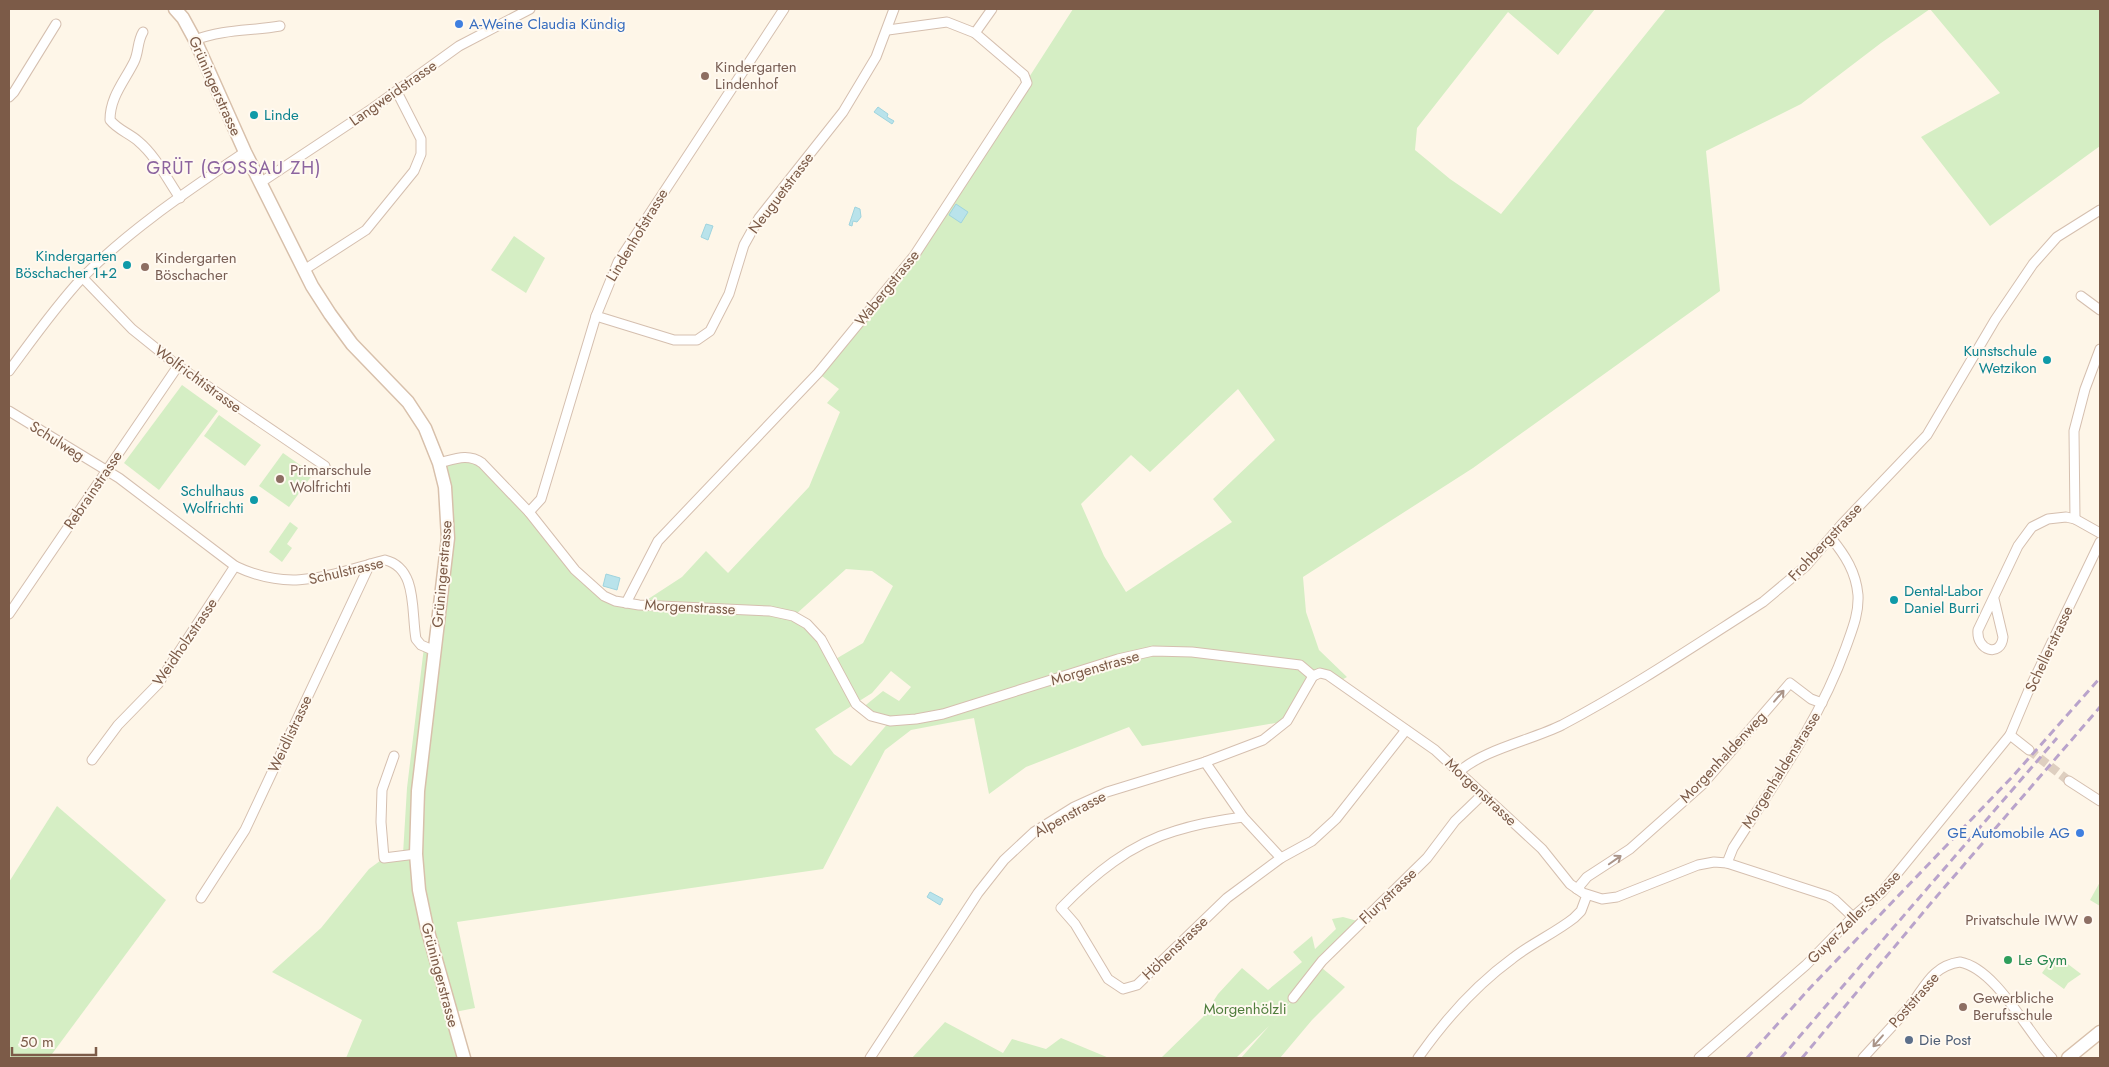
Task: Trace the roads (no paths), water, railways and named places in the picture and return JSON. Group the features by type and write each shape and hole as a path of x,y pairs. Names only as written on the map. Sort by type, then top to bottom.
{"main road":[{"name":"Grüningerstrasse","path":"182,12 245,152 304,270 330,314 352,344 412,407 431,439 439,462 445,487 448,538 418,791 416,854 419,890 427,928 464,1058"},
{"path":"2068,1058 2100,1032"}],"street":[{"name":"Langweidstrasse","path":"260,183 397,92 460,46 530,9"},
{"name":"Lindenhofstrasse","path":"529,512 541,499 596,316 618,262 784,9"},
{"name":"Neuguetstrasse","path":"596,316 674,340 697,340 710,331 729,294 744,244 759,218 842,112 876,57 888,30 894,9"},
{"path":"975,34 992,9"},
{"name":"Wabergstrasse","path":"626,603 658,541 818,373 914,256 1027,83 1024,75 975,34 947,22 888,30"},
{"path":"9,97 56,24"},
{"path":"195,40 226,31 257,30 280,26"},
{"path":"144,32 138,40 135,60 117,89 110,110 110,120 115,127 137,139 148,151 180,198"},
{"path":"304,270 366,230 414,171 421,154 421,139 397,92"},
{"path":"9,371 63,300 83,278 126,238 245,152"},
{"name":"Frohbergstrasse","path":"1459,772 1476,758 1549,731 1623,691 1764,602 1806,566 1842,524 1927,435 1995,320 2033,264 2057,237 2100,210"},
{"name":"Wolfrichtistrasse","path":"83,278 132,329 178,366 325,466"},
{"path":"2081,296 2100,310"},
{"path":"2075,519 2074,432 2085,389 2100,349"},
{"name":"Rebrainstrasse","path":"9,614 178,366"},
{"name":"Schulweg","path":"9,411 105,471"},
{"name":"Morgenstrasse","path":"439,462 461,457 474,457 482,463 529,512 575,570 604,596 626,603 664,608 770,610 794,616 807,624 821,639 856,704 871,716 890,721 943,714 1118,659 1153,652 1192,652 1300,665 1313,676 1320,673 1328,675 1435,750 1542,849 1577,890 1587,895 1602,899 1618,897 1698,865 1727,863 1828,896 1853,917"},
{"name":"Schulstrasse","path":"105,471 119,478 235,566 258,576 292,581 314,579 385,560 396,563 404,571 409,582 416,638 421,645 435,651"},
{"path":"1994,599 2003,637 2002,642 1997,648 1989,649 1981,645 1977,636 1978,630 2018,546 2032,527 2056,517 2075,519 2100,533"},
{"name":"Morgenhaldenstrasse","path":"1727,863 1732,848 1802,741 1822,703 1857,616 1858,595 1850,563 1831,538"},
{"name":"Schellerstrasse","path":"2010,735 2028,692 2100,542"},
{"name":"Weidlistrasse","path":"201,898 245,830 370,564"},
{"name":"Weidholzstrasse","path":"92,760 118,725 158,684 235,566"},
{"name":"Alpenstrasse","path":"870,1058 978,893 1004,860 1034,832 1074,807 1107,792 1206,762 1262,740 1287,722 1313,676"},
{"name":"Morgenhaldenweg","path":"1577,890 1587,877 1630,849 1702,784 1790,683 1811,699 1822,703"},
{"name":"Höhenstrasse","path":"1243,817 1204,823 1173,831 1144,843 1114,861 1085,884 1062,908 1076,924 1108,979 1123,989 1137,985 1227,898 1281,858 1312,841 1336,819 1406,730"},
{"path":"2010,735 2029,750"},
{"name":"Guyer-Zeller-Strasse","path":"1699,1058 1806,966 1853,917 1882,892 2010,735"},
{"path":"394,756 382,790 381,822 384,858 416,854"},
{"path":"1206,762 1243,817 1281,858"},
{"path":"2069,781 2100,801"},
{"name":"Flurystrasse","path":"1293,998 1322,961 1427,858 1455,821 1483,794"},
{"path":"1418,1058 1436,1033 1475,991 1512,958 1574,918 1581,911 1587,895"},
{"name":"Poststrasse","path":"1863,1058 1911,1005 1918,992 1933,975 1944,967 1960,962 1977,970 1995,986 2014,1007 2043,1049 2052,1058"}],"water":[{"path":"878,107 888,114 887,117 894,121 892,124 874,112"},
{"path":"956,204 968,212 961,223 949,215"},
{"path":"855,207 860,209 861,217 857,222 853,221 852,226 849,225"},
{"path":"706,224 713,226 708,240 701,237"},
{"path":"606,574 620,578 617,590 603,586"},
{"path":"930,892 943,899 940,905 927,897"}],"tunnel":[{"path":"2029,750 2069,781"}],"railway":[{"path":"1747,1058 1810,988 2014,775 2100,678"},
{"path":"1802,1058 1931,903 2100,707"},
{"path":"1781,1058 2057,738"}],"place":[{"name":"A-Weine Claudia Kündig","path":"459,24"},
{"name":"Kindergarten Lindenhof","path":"705,76"},
{"name":"Linde","path":"254,115"},
{"name":"Kindergarten Böschacher 1+2","path":"127,265"},
{"name":"Kindergarten Böschacher","path":"145,267"},
{"name":"Kunstschule Wetzikon","path":"2047,360"},
{"name":"Primarschule Wolfrichti","path":"280,479"},
{"name":"Schulhaus Wolfrichti","path":"254,500"},
{"name":"Dental-Labor Daniel Burri","path":"1894,600"},
{"name":"GE Automobile AG","path":"2080,833"},
{"name":"Privatschule IWW","path":"2088,920"},
{"name":"Le Gym","path":"2008,960"},
{"name":"Gewerbliche Berufsschule","path":"1963,1007"},
{"name":"Die Post","path":"1909,1040"}],"district":[{"name":"GRÜT (GOSSAU ZH)","path":"234,168"}],"park label":[{"name":"Morgenhölzli","path":"1245,1009"}]}
